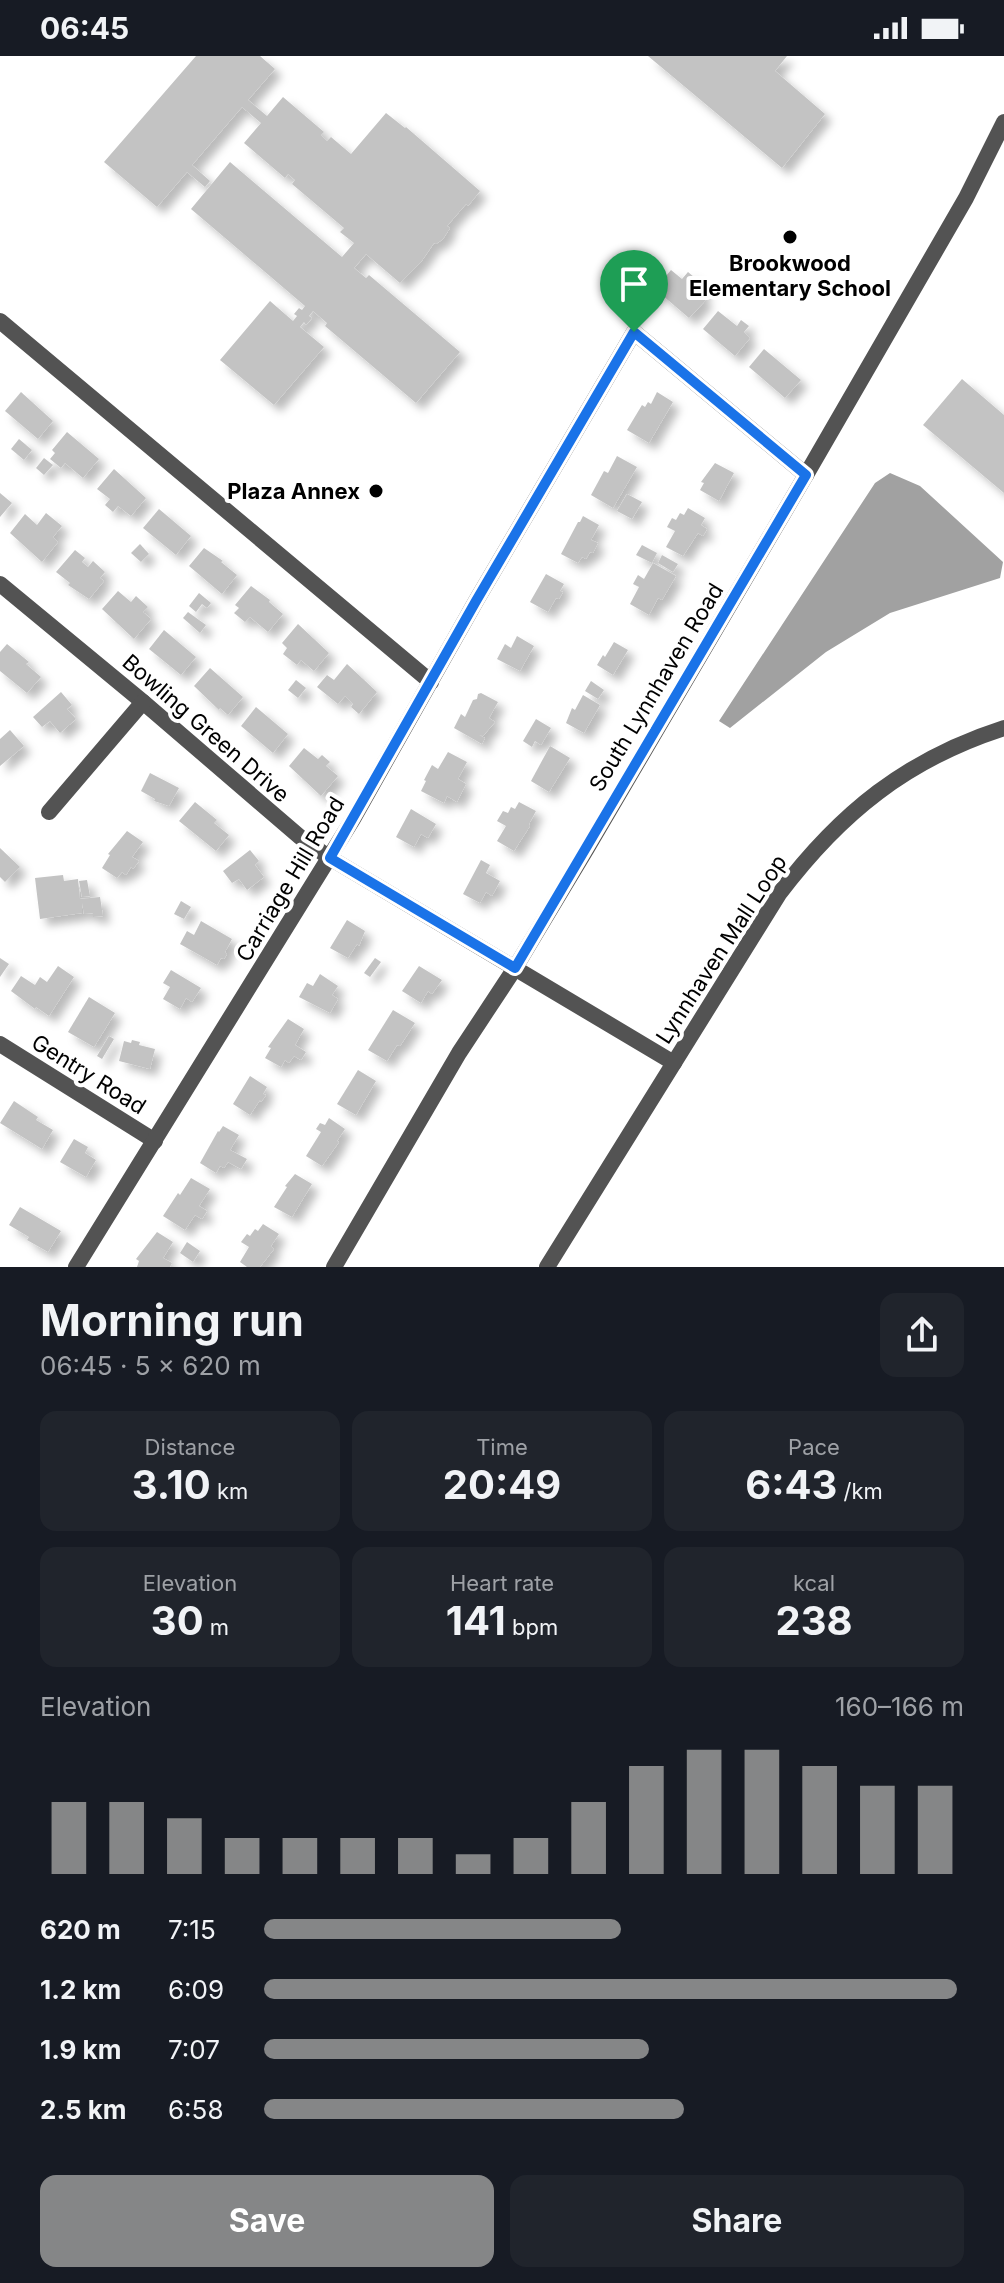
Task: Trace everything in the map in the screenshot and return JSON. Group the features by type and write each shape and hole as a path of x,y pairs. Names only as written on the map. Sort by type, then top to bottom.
{"street":[{"name":"South Lynnhaven Road","path":"334,1267 459,1053 515,968 806,475 966,198 1004,122"},
{"path":"0,321 431,682"},
{"name":"Carriage Hill Road","path":"76,1267 330,858 634,332 806,475"},
{"name":"Bowling Green Drive","path":"0,584 300,837 330,858 674,1063"},
{"path":"49,812 143,702"},
{"name":"Lynnhaven Mall Loop","path":"547,1267 779,894 804,860 858,806 930,759 1004,728"},
{"name":"Gentry Road","path":"0,1044 155,1141"}],"shaded area":[{"path":"890,473 920,486 1003,562 1000,578 890,613 826,652 730,728 719,721 875,483"}],"building":[{"path":"196,56 260,56 275,69 248,100 267,116 283,97 324,132 321,135 327,141 331,137 351,154 386,113 480,191 447,226 450,228 443,239 434,243 421,262 400,283 366,254 354,268 366,278 369,275 460,352 416,403 325,326 327,323 313,311 309,316 312,318 300,327 324,347 274,405 220,360 270,301 293,321 297,316 294,314 305,306 191,209 230,162 342,257 354,243 340,232 344,228 292,184 295,180 288,174 285,178 244,143 261,123 242,107 192,165 210,181 205,187 187,172 157,207 104,162"},
{"path":"648,56 787,56 775,71 825,114 782,168"},
{"path":"671,270 682,279 688,272 706,287 700,294 706,300 689,318 655,289"},
{"path":"718,311 737,326 741,320 749,326 744,332 750,338 735,356 703,329"},
{"path":"764,349 801,380 785,398 749,367"},
{"path":"962,379 1004,415 1004,493 923,425"},
{"path":"21,392 53,421 38,439 5,411"},
{"path":"657,392 673,402 649,443 627,430 642,405 651,404"},
{"path":"67,432 99,459 83,478 65,463 61,468 50,459 55,453 52,450"},
{"path":"19,439 32,450 24,460 11,449"},
{"path":"617,456 637,467 613,508 591,495 604,471 608,473"},
{"path":"44,458 53,465 44,475 36,468"},
{"path":"715,463 734,473 719,501 700,490 704,483 701,482"},
{"path":"114,469 146,498 131,516 118,506 113,512 105,505 110,499 97,489"},
{"path":"0,493 12,503 0,517"},
{"path":"627,494 642,502 632,519 617,511"},
{"path":"688,508 705,518 701,525 707,529 703,536 698,533 683,556 666,547 675,531 667,527 672,518 676,520 680,513 684,515"},
{"path":"159,509 191,536 176,555 143,528"},
{"path":"46,513 62,526 53,537 58,542 42,562 10,533 25,514 37,525"},
{"path":"583,516 599,525 591,540 598,543 593,553 590,552 586,559 582,557 578,563 561,554"},
{"path":"140,544 149,554 141,562 131,553"},
{"path":"642,545 657,553 652,563 636,555"},
{"path":"204,548 237,575 222,594 189,566"},
{"path":"75,550 85,558 82,562 88,567 93,561 105,572 100,578 104,581 89,599 68,585 70,583 56,572"},
{"path":"662,555 678,564 673,572 658,563"},
{"path":"653,563 676,576 649,615 630,604 639,587 633,584 638,575 644,579"},
{"path":"546,574 564,584 559,599 556,598 548,612 530,602"},
{"path":"251,586 283,614 268,632 250,617 245,622 234,613 239,608 235,605"},
{"path":"118,591 131,602 136,596 148,607 143,612 151,619 134,639 102,609"},
{"path":"199,593 211,603 207,608 202,604 196,612 189,606"},
{"path":"188,612 206,625 200,633 183,618"},
{"path":"298,624 329,653 314,671 301,660 297,665 283,654 287,648 282,643"},
{"path":"164,630 196,657 181,675 149,649"},
{"path":"517,636 534,646 520,671 497,659 505,644 511,648"},
{"path":"614,642 628,650 613,675 597,665"},
{"path":"7,644 29,662 26,664 41,677 27,693 0,671 0,652"},
{"path":"347,664 377,692 359,714 345,696 338,704 317,687 327,675 334,680"},
{"path":"210,668 243,697 228,715 194,686"},
{"path":"296,680 306,688 298,698 288,690"},
{"path":"591,681 604,690 598,699 585,691"},
{"path":"61,692 72,705 67,709 76,719 60,733 50,721 42,727 33,717"},
{"path":"481,693 498,702 489,718 495,722 483,736 479,735 485,738 482,744 454,728 461,714 465,717 473,700"},
{"path":"583,695 600,705 584,733 566,723 572,708 575,710"},
{"path":"256,707 288,734 273,753 241,726"},
{"path":"536,719 551,728 541,745 535,741 532,747 523,741"},
{"path":"10,730 24,746 0,766 0,739"},
{"path":"550,746 570,758 549,792 531,781"},
{"path":"304,748 318,759 322,755 330,762 326,766 338,776 321,796 289,766"},
{"path":"448,752 467,762 458,779 466,784 457,802 447,796 444,803 421,791 432,765 438,769"},
{"path":"150,773 179,788 169,806 154,801 141,791"},
{"path":"195,802 217,820 214,823 229,835 216,851 179,821"},
{"path":"519,802 536,811 514,851 497,841 506,826 497,821 503,811 508,813"},
{"path":"411,809 436,824 428,838 421,834 414,847 396,837"},
{"path":"127,831 143,842 132,857 139,861 126,875 122,872 117,878 102,868 108,854"},
{"path":"0,848 20,867 5,882 0,877"},
{"path":"250,850 259,861 255,865 264,877 247,890 239,879 232,883 223,871"},
{"path":"481,860 490,865 486,873 500,881 492,896 486,892 480,903 463,894"},
{"path":"63,875 64,881 78,879 80,899 100,897 103,916 84,914 82,903 82,913 40,919 35,878"},
{"path":"87,880 90,896 82,897 79,881"},
{"path":"181,901 191,907 184,919 174,914"},
{"path":"347,920 365,931 359,946 357,944 348,958 330,948"},
{"path":"201,921 232,939 225,952 227,954 217,965 180,944 187,931 194,935"},
{"path":"0,958 9,964 0,977"},
{"path":"375,958 381,962 370,977 364,973"},
{"path":"58,966 74,977 49,1016 11,991 21,976 35,985 40,977 47,982"},
{"path":"419,966 442,980 432,994 428,991 421,1003 402,991"},
{"path":"171,970 201,988 192,1002 186,998 180,1009 163,999 170,987 163,983"},
{"path":"320,974 338,986 332,995 338,999 330,1013 299,997 307,983 313,986"},
{"path":"89,997 115,1013 94,1047 68,1032"},
{"path":"393,1010 415,1023 387,1061 368,1050"},
{"path":"288,1019 304,1029 295,1045 306,1052 301,1060 294,1056 289,1063 285,1060 281,1067 265,1058 271,1048 268,1047"},
{"path":"109,1036 114,1039 102,1059 97,1056"},
{"path":"132,1040 155,1049 150,1069 119,1061 124,1041 131,1043"},
{"path":"358,1070 376,1081 356,1115 337,1104"},
{"path":"250,1076 267,1087 263,1094 266,1095 250,1115 233,1104"},
{"path":"14,1101 53,1130 42,1149 0,1123"},
{"path":"329,1118 345,1129 322,1166 306,1156 321,1132 316,1129 320,1123 325,1125"},
{"path":"223,1126 239,1135 230,1150 247,1159 241,1169 228,1162 224,1168 220,1166 216,1173 200,1163"},
{"path":"74,1139 88,1147 85,1153 96,1160 86,1177 60,1162"},
{"path":"295,1174 312,1184 292,1217 274,1207"},
{"path":"191,1178 210,1189 199,1206 207,1211 202,1219 195,1215 185,1230 163,1216"},
{"path":"20,1207 61,1231 48,1252 9,1225"},
{"path":"263,1224 279,1234 271,1246 274,1249 260,1267 247,1267 240,1262 249,1247 241,1242"},
{"path":"157,1232 173,1242 163,1258 172,1263 170,1267 137,1267 139,1261 136,1259"},
{"path":"187,1242 200,1251 193,1262 180,1253"}],"place":[{"name":"Brookwood Elementary School","path":"790,237"},
{"name":"Plaza Annex","path":"376,491"}],"route":[{"path":"634,332 806,475 515,968 330,858 634,332"}]}
